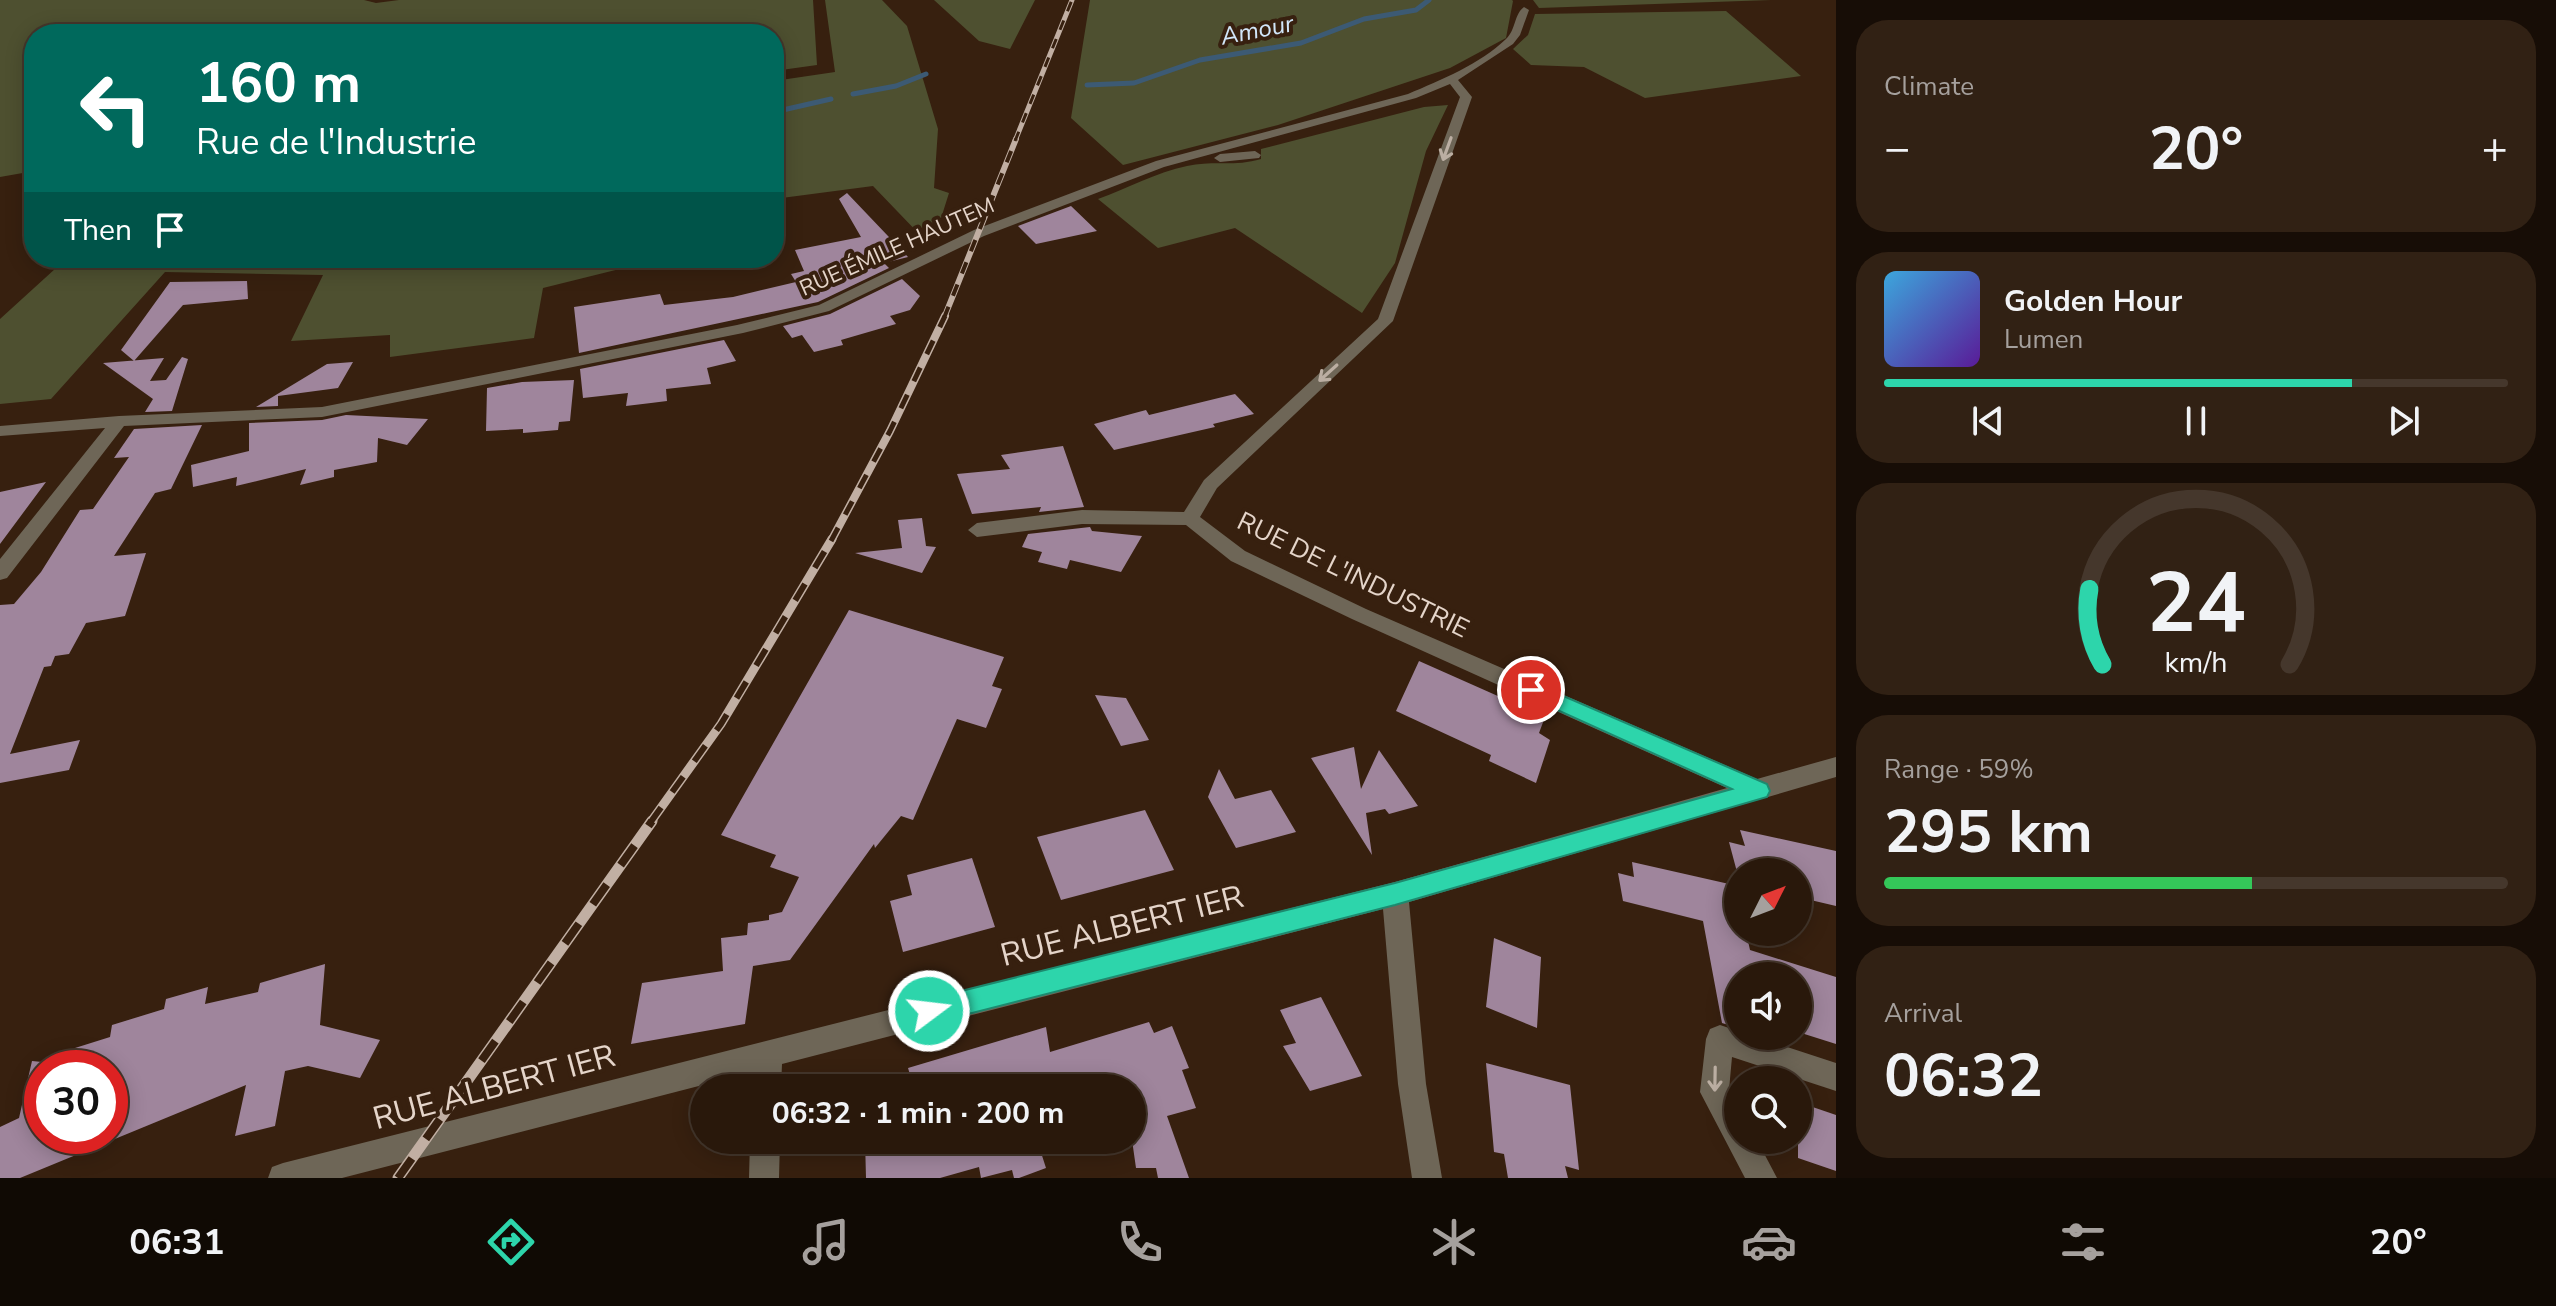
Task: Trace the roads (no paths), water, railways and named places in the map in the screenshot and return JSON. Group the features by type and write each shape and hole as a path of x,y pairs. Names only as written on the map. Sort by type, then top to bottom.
{"street":[{"name":"RUE ÉMILE HAUTEM","path":"0,431 119,421 322,412 738,330 824,308 979,233 1176,160 1379,107 1452,79 1515,35 1524,10"},
{"path":"977,530 1082,517 1190,519 1210,484 1385,321 1466,97 1452,79"},
{"path":"1176,160 1255,155"},
{"path":"0,573 119,421"},
{"name":"RUE DE L'INDUSTRIE","path":"1190,519 1251,563 1759,791"},
{"path":"0,547 22,543"},
{"name":"RUE ALBERT IER","path":"283,1178 1395,894 1836,767"},
{"path":"1395,894 1412,1084 1427,1178"},
{"path":"1724,1111 1714,1092 1720,1039 1802,1066"},
{"path":"767,1074 768,1053"},
{"path":"1812,1069 1836,1077"},
{"path":"763,1175 764,1154"},
{"path":"1748,1154 1762,1178"}],"waterway":[{"name":"Amour","path":"1087,85 1134,83 1200,60 1301,43 1364,19 1416,10 1429,0"},
{"name":"Amour","path":"853,94 896,86 926,74"},
{"name":"Amour","path":"784,110 831,99"}],"railway":[{"path":"1015,141 1072,0"},
{"path":"944,318 1016,139"},
{"path":"831,541 890,431 945,316"},
{"path":"650,823 721,724 832,539"},
{"path":"398,1178 652,821"}]}
